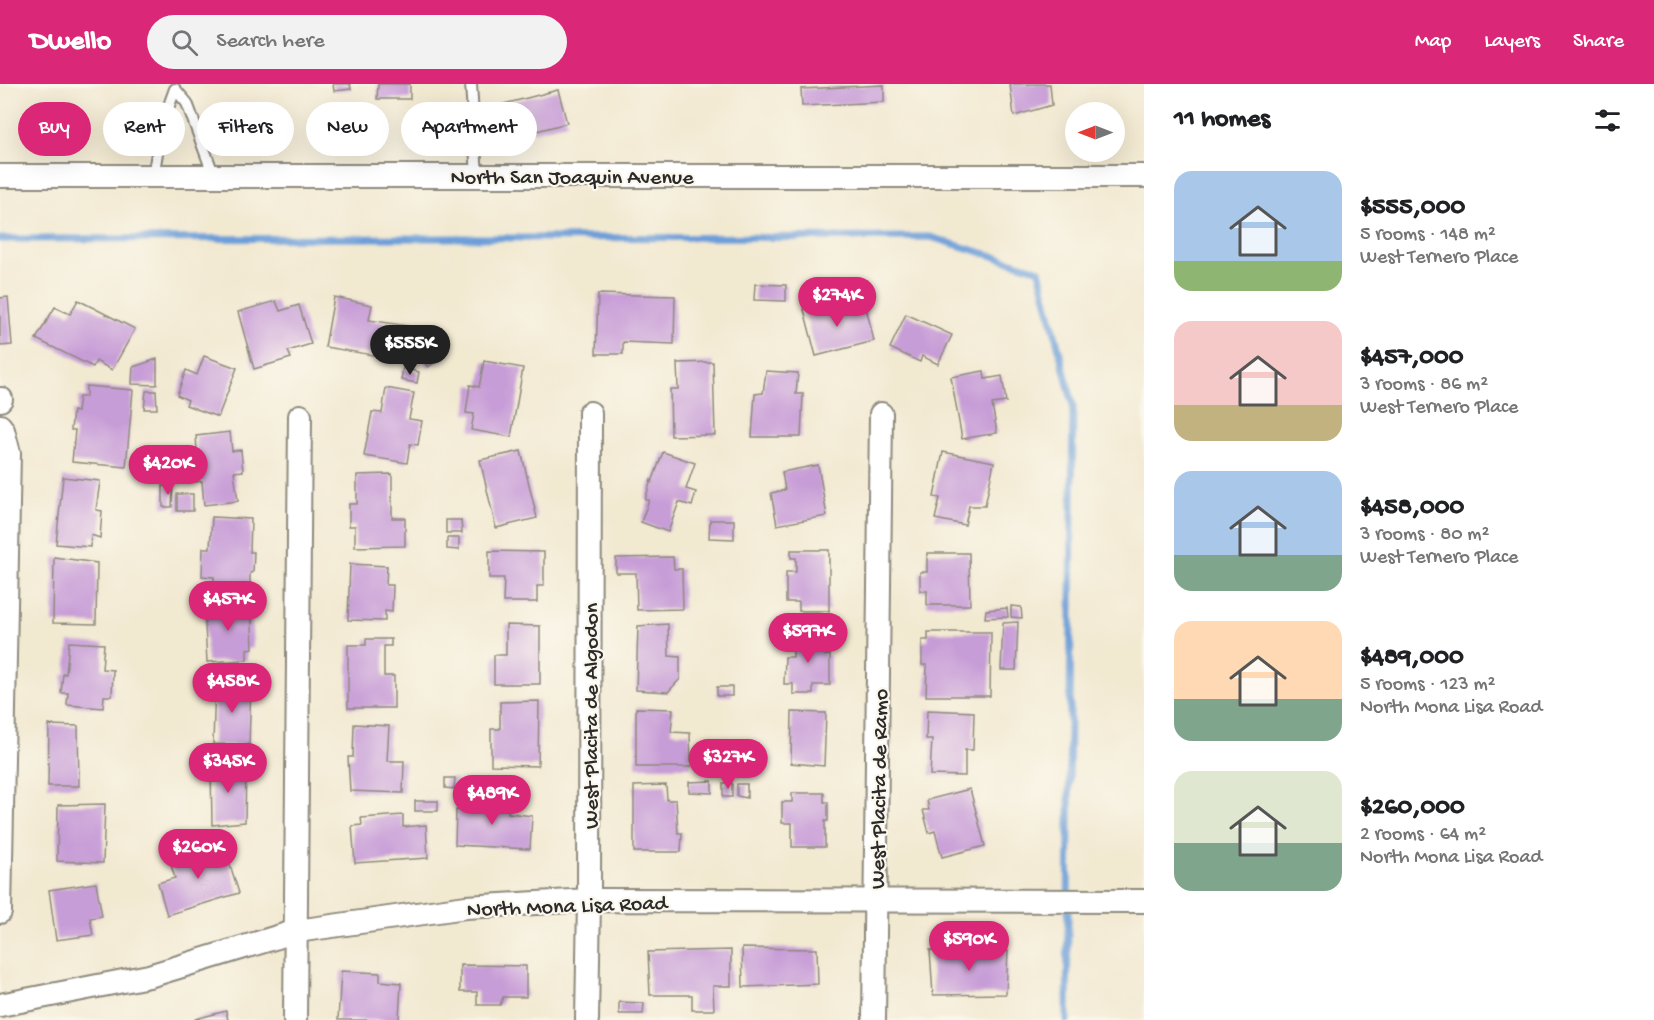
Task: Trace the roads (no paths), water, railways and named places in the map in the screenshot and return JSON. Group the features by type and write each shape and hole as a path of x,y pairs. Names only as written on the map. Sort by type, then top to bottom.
{"street":[{"name":"North San Joaquin Avenue","path":"0,176 1144,176"},
{"name":"West Placita de Algodon","path":"586,1020 589,900 590,412"},
{"name":"West Placita de Ramo","path":"874,1020 881,414"},
{"path":"295,1020 300,416"},
{"path":"0,426 9,453 2,702 0,912"},
{"name":"North Mona Lisa Road","path":"0,1005 149,976 297,931 466,907 589,900 1144,901"}],"lane":[{"path":"471,84 477,176"},
{"path":"153,176 162,125 176,87"},
{"path":"176,87 187,103 214,176"}],"waterway":[{"path":"0,239 930,237 1039,270 1073,405 1067,1020"}]}
